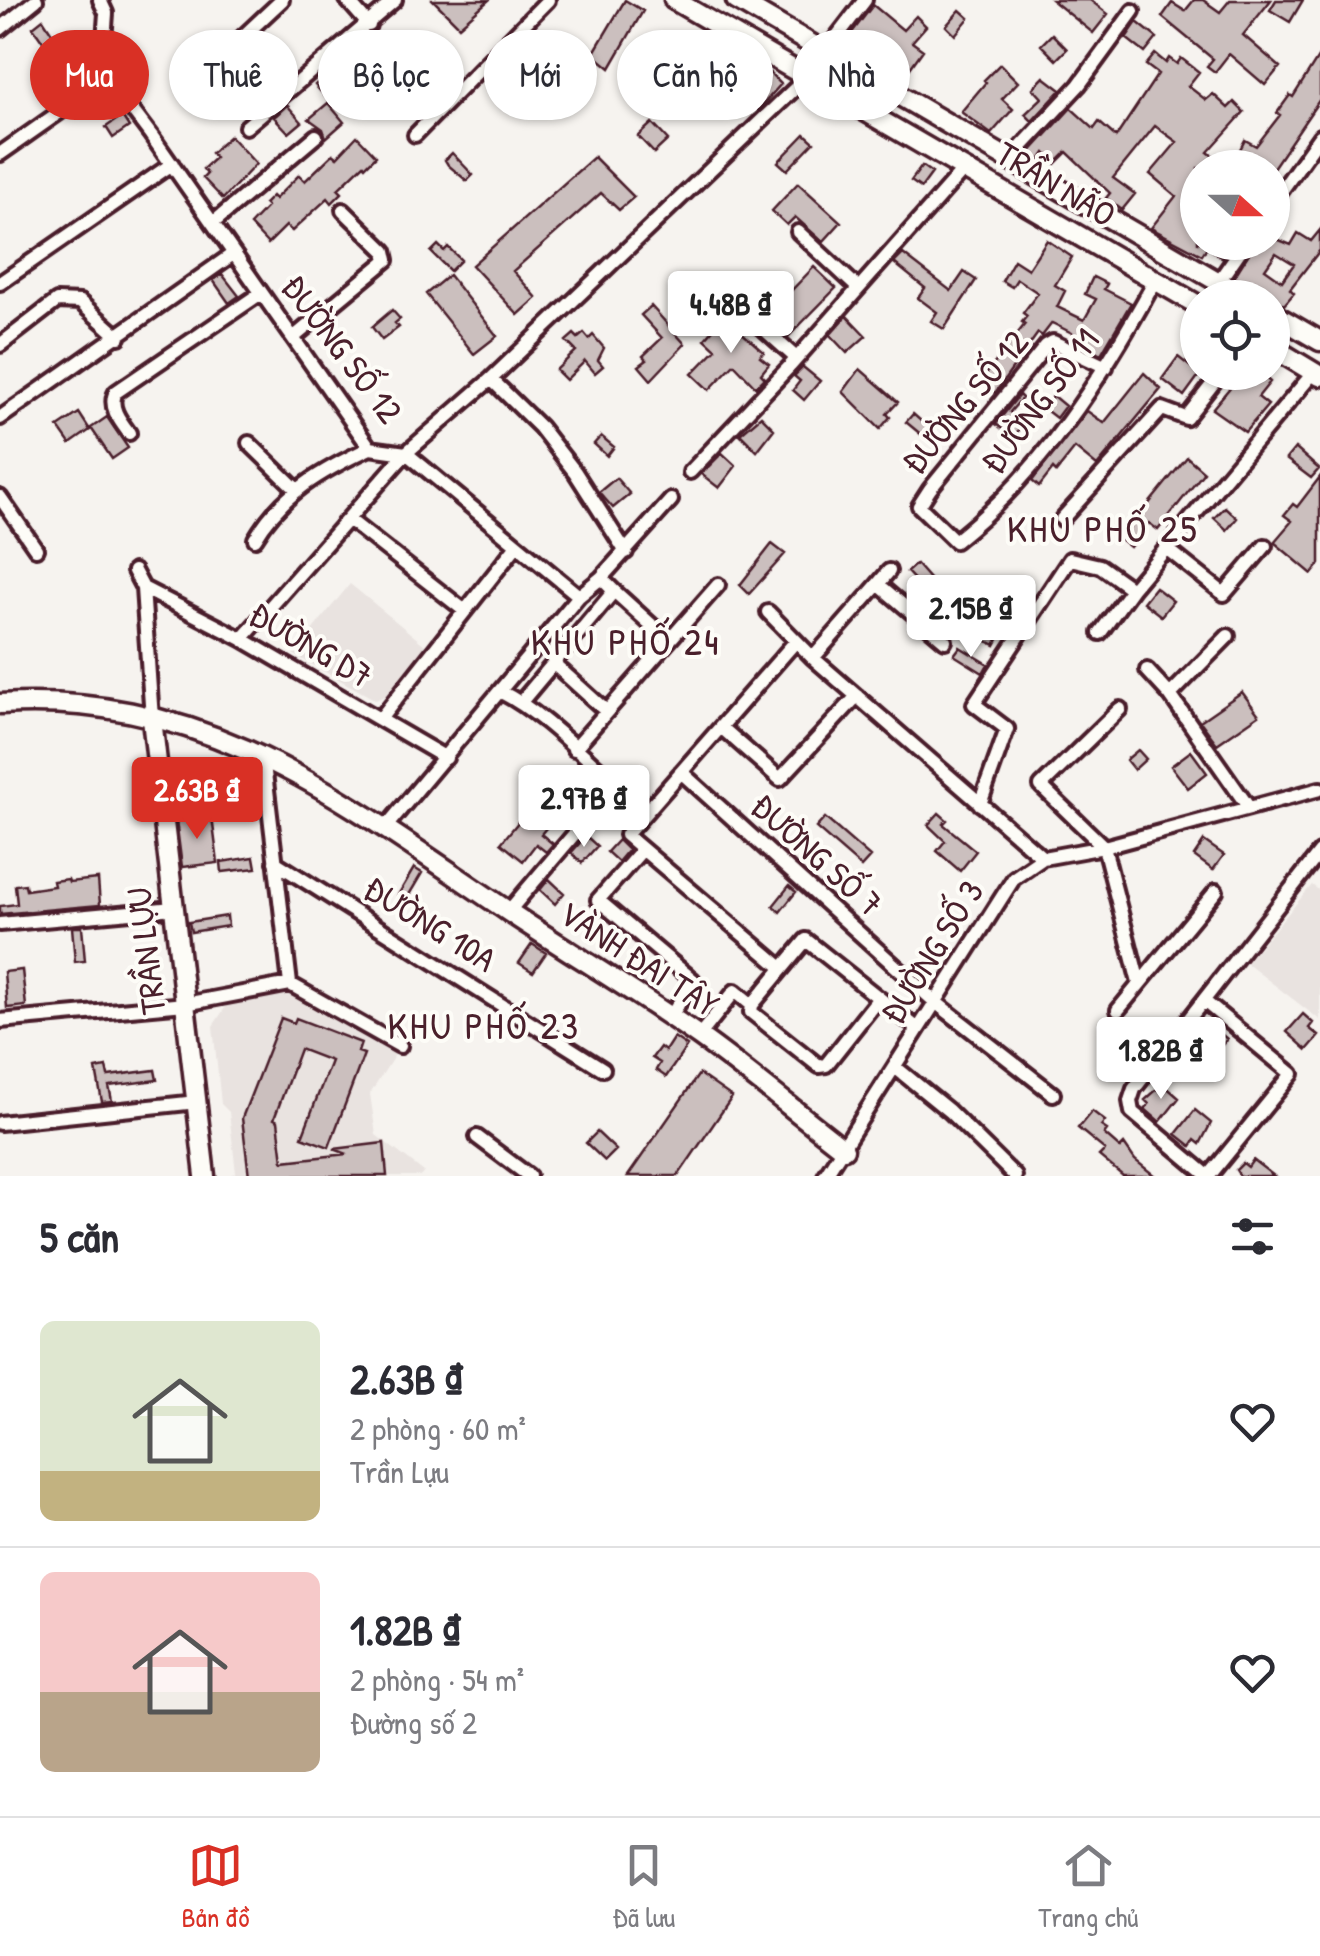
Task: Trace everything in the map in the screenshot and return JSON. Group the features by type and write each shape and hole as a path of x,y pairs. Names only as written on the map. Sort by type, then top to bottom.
{"street":[{"path":"0,29 36,0"},
{"path":"100,0 106,14 105,30"},
{"path":"250,30 282,0"},
{"path":"347,0 368,24"},
{"path":"298,85 394,0"},
{"path":"415,135 548,0"},
{"name":"TRẦN NÃO","path":"674,0 793,69"},
{"name":"TRẦN NÃO","path":"736,0 793,33"},
{"path":"842,30 864,0"},
{"path":"1009,160 1080,84 1133,12"},
{"name":"ĐƯỜNG SỐ 12","path":"139,120 370,448 406,453 491,379 793,90"},
{"name":"TRẦN NÃO","path":"910,102 1216,280"},
{"path":"917,140 930,114"},
{"path":"0,154 48,120"},
{"path":"246,127 255,120"},
{"name":"TRẦN NÃO","path":"882,120 1180,294"},
{"path":"212,224 316,136"},
{"path":"1290,178 1320,136"},
{"path":"0,282 172,164"},
{"path":"690,472 965,168"},
{"path":"293,338 386,260 384,251 343,210"},
{"path":"798,232 857,288"},
{"path":"0,418 234,254"},
{"name":"ĐƯỜNG SỐ 11","path":"955,542 1006,499 1046,451 1106,367 1155,281"},
{"path":"129,433 115,410 116,392 261,293"},
{"path":"0,344 56,301 80,302 119,337"},
{"path":"736,304 795,357"},
{"path":"1290,323 1320,340"},
{"name":"ĐƯỜNG SỐ 12","path":"955,542 919,506 1046,346 1054,342 1106,367"},
{"path":"1100,633 1166,548 1317,374 1290,358"},
{"path":"491,379 540,427 575,472 626,552"},
{"path":"1062,519 1162,410 1186,418 1208,390"},
{"path":"249,443 296,489"},
{"path":"255,539 266,519 296,489 329,467 370,448"},
{"path":"242,639 406,453 579,596"},
{"path":"0,496 36,548"},
{"path":"385,828 579,596 626,552 671,500"},
{"path":"348,519 465,612"},
{"path":"380,719 517,545"},
{"path":"1166,548 1224,594 1265,546"},
{"path":"980,804 1006,729 974,704 1070,559 1100,566 1132,589"},
{"path":"813,658 890,571"},
{"path":"134,572 143,588 152,719"},
{"path":"601,578 668,640"},
{"path":"878,584 945,641"},
{"path":"574,749 718,585"},
{"name":"ĐƯỜNG D7","path":"143,588 242,639 446,758"},
{"path":"521,702 614,591"},
{"path":"768,612 813,658 1042,858 1104,846 1320,789"},
{"path":"1170,696 1228,636"},
{"path":"781,967 626,835 796,642"},
{"path":"553,664 606,711"},
{"path":"1147,670 1170,696 1249,808"},
{"path":"502,692 521,702 646,809"},
{"path":"721,727 780,780 857,696"},
{"name":"VÀNH ĐAI TÂY","path":"0,704 82,704 206,732 264,756 385,828 698,1036 844,1149"},
{"path":"1120,709 1041,786 1104,846 1139,983"},
{"name":"TRẦN LỰU","path":"152,719 205,1176"},
{"path":"264,756 290,984"},
{"name":"ĐƯỜNG SỐ 7","path":"681,772 934,1001 1053,1094"},
{"path":"508,912 615,786"},
{"path":"642,850 598,900 693,980 670,1018"},
{"path":"1204,1001 1292,1074 1209,1176 1132,1112 1134,1090 1320,852"},
{"name":"ĐƯỜNG SỐ 3","path":"825,1176 1014,878 1042,858"},
{"name":"ĐƯỜNG 10A","path":"275,862 603,1068"},
{"path":"1118,1010 1216,891"},
{"path":"0,924 174,908"},
{"path":"879,998 826,1065 819,1066 752,1012 752,1004 806,940 879,998 918,1029"},
{"path":"0,1021 185,1004 290,984 400,1046"},
{"path":"698,1036 734,991 752,1004"},
{"path":"896,1067 949,1111 1016,1176"},
{"path":"0,1123 197,1102"},
{"path":"478,1137 530,1176"}],"shaded area":[{"path":"350,584 426,646 388,694 376,700 293,654"},
{"path":"1312,885 1320,891 1320,1020 1246,963"},
{"path":"290,994 396,1053 370,1094 376,1135 424,1172 421,1176 228,1176 236,1173 229,1112 221,1104 213,1026 227,1005"}],"building":[{"path":"433,0 489,0 459,26"},
{"path":"625,0 643,11 632,30 617,30 617,56 610,68 597,57 597,47"},
{"path":"1052,0 1090,0 1108,14 1093,33"},
{"path":"1194,0 1203,0 1220,12 1230,0 1271,0 1243,35 1280,67 1265,85 1229,54 1215,72 1207,66 1213,59 1162,17 1172,3 1185,11"},
{"path":"1276,0 1303,0 1290,22 1270,10"},
{"path":"873,5 903,30 854,30"},
{"path":"960,10 969,18 955,35 946,26"},
{"path":"916,16 926,26 912,42 923,50 910,68 910,30 903,30"},
{"path":"43,19 50,30 35,30 33,27"},
{"path":"1137,22 1157,38 1145,53 1126,38"},
{"path":"1052,34 1067,49 1056,60 1041,45"},
{"path":"1155,54 1166,63 1169,58 1177,64 1181,58 1199,72 1188,86 1206,100 1213,94 1228,108 1234,102 1244,112 1210,150 1180,150 1180,243 1151,228 1176,196 1150,174 1177,142 1155,126 1113,178 1135,194 1122,210 1106,198 1110,193 1067,152 1055,164 1045,153 1039,162 1027,156 1071,108 1094,129 1099,122 1116,137 1158,74 1146,65"},
{"path":"1320,54 1320,99 1285,150 1240,150 1245,140 1256,146 1290,95 1293,97"},
{"path":"1000,64 1018,82 1002,99 1013,109 991,134 961,112"},
{"path":"773,76 781,84 773,93"},
{"path":"1044,77 1061,90 1032,121 1025,114 1042,98 1033,88"},
{"path":"318,111 318,120 344,122 326,138 323,129 309,119"},
{"path":"298,117 302,122 289,133 277,120"},
{"path":"125,120 129,127 113,138 106,127"},
{"path":"652,123 668,140 654,153 638,136"},
{"path":"805,134 814,142 787,170 778,162"},
{"path":"230,136 256,164 223,199 203,178 207,174 203,169 215,158 211,153"},
{"path":"357,136 376,156 338,189 342,193 332,203 328,198 292,231 286,226 268,244 250,225 267,207 264,204 272,196 275,199 299,175 305,181"},
{"path":"452,153 473,175 467,181 445,160"},
{"path":"594,157 634,197 619,210 601,193 513,271 537,298 518,315 472,265"},
{"path":"922,166 932,173 921,188 911,181"},
{"path":"798,183 841,222 823,242 795,217 787,225 772,211"},
{"path":"1320,230 1320,250 1290,289 1290,280 1283,280 1294,264 1287,260 1290,245 1298,233 1311,241"},
{"path":"1047,240 1072,257 1055,285 1065,291 1057,307 1084,320 1096,299 1085,294 1093,277 1107,284 1104,289 1131,303 1101,354 1052,323 1042,336 1038,333 995,393 980,382 1025,324 1022,322 1027,316 1023,313 1038,293 1017,279 1012,287 1002,281 1014,260 1028,269"},
{"path":"438,245 444,251 448,247 461,260 450,271 431,252"},
{"path":"903,254 951,291 964,272 976,280 944,329 931,321 937,312 918,298 925,288 894,263"},
{"path":"1245,260 1271,260 1265,269 1281,280 1239,280 1234,277"},
{"path":"814,267 836,288 788,337 766,317"},
{"path":"222,274 239,296 229,303 213,280"},
{"path":"449,275 497,336 474,354 426,294"},
{"path":"651,306 685,344 651,380 639,366 647,360 643,356 662,338 641,315"},
{"path":"392,310 400,319 395,323 399,327 382,340 372,327"},
{"path":"847,316 866,336 847,353 830,335"},
{"path":"724,317 764,352 760,357 769,364 761,374 765,378 756,387 734,364 709,390 692,374 716,349 705,339"},
{"path":"584,333 589,339 593,335 604,348 598,360 603,366 595,373 585,361 566,380 556,370 576,351 566,341 574,334 578,338"},
{"path":"1178,357 1180,390 1188,390 1184,396 1162,379"},
{"path":"803,367 820,381 804,400 793,390 800,381 794,376"},
{"path":"860,369 898,402 880,429 843,392"},
{"path":"1144,373 1161,389 1097,466 1075,448 1039,487 1032,481 1087,411 1104,423"},
{"path":"1228,390 1264,390 1258,397 1268,405 1245,432 1212,409"},
{"path":"1019,395 1022,398 1010,412 1024,423 1013,438 996,424"},
{"path":"1053,396 1065,406 1056,418 1043,408"},
{"path":"79,413 90,430 70,444 58,427"},
{"path":"913,414 930,429 923,436 906,422"},
{"path":"761,416 774,429 757,451 740,434"},
{"path":"107,417 128,448 112,459 91,428"},
{"path":"601,436 614,447 607,456 594,444"},
{"path":"1295,448 1319,469 1311,478 1286,459"},
{"path":"722,453 736,466 719,488 701,474"},
{"path":"1187,457 1204,472 1158,530 1149,523 1130,547 1120,539"},
{"path":"1320,477 1320,564 1312,574 1274,542 1292,521 1284,515 1293,504 1297,507"},
{"path":"616,478 630,494 613,508 599,492"},
{"path":"1225,507 1237,518 1227,530 1214,518"},
{"path":"772,544 785,554 749,594 740,585"},
{"path":"916,564 930,580 922,588 907,572"},
{"path":"1155,587 1173,601 1161,616 1143,602"},
{"path":"990,620 1004,628 995,645 981,638"},
{"path":"960,647 988,664 983,673 954,655"},
{"path":"1242,692 1259,715 1217,744 1200,721"},
{"path":"1138,750 1146,759 1134,770 1126,760"},
{"path":"1191,751 1207,773 1188,788 1171,766"},
{"path":"543,792 564,807 541,834 553,844 546,852 536,844 523,861 501,843"},
{"path":"939,813 947,820 943,824 976,851 960,871 937,851 945,841 928,825"},
{"path":"212,817 218,863 182,867 176,820"},
{"path":"825,818 870,857 861,867 816,828"},
{"path":"586,836 597,846 582,863 571,853"},
{"path":"618,840 628,850 618,862 607,852"},
{"path":"1204,841 1224,855 1213,870 1194,856"},
{"path":"254,857 256,868 222,872 221,862"},
{"path":"414,868 422,873 406,900 398,895"},
{"path":"98,879 100,905 0,914 0,906 17,904 15,885 25,884 26,890 54,886 53,881"},
{"path":"549,879 564,893 555,904 540,890"},
{"path":"789,886 796,892 780,912 773,906"},
{"path":"227,916 228,926 191,932 189,922"},
{"path":"72,927 82,927 85,961 75,962"},
{"path":"532,944 546,953 533,972 519,963"},
{"path":"22,970 26,1006 7,1008 4,972"},
{"path":"1303,1014 1313,1023 1309,1028 1319,1036 1307,1050 1287,1032"},
{"path":"281,1018 294,1023 296,1018 361,1043 358,1052 364,1054 329,1147 302,1137 331,1061 300,1049 274,1119 278,1121 283,1161 347,1154 334,1149 384,1143 387,1176 249,1176 242,1118"},
{"path":"1210,1025 1227,1039 1209,1061 1195,1049"},
{"path":"674,1037 687,1046 666,1077 656,1070 660,1063 652,1058 660,1047 665,1051"},
{"path":"106,1067 108,1076 155,1070 157,1080 109,1086 112,1101 102,1102 96,1069"},
{"path":"699,1074 732,1097 678,1176 628,1176"},
{"path":"1163,1084 1179,1098 1160,1122 1145,1109 1149,1104 1145,1100"},
{"path":"1195,1110 1211,1123 1200,1144 1195,1140 1191,1146 1176,1134"},
{"path":"1092,1111 1105,1121 1101,1126 1107,1130 1104,1134 1120,1148 1124,1144 1135,1160 1155,1176 1123,1176 1099,1156 1105,1150 1078,1128"},
{"path":"597,1132 616,1150 605,1161 586,1143"},
{"path":"1253,1160 1274,1176 1240,1176 1236,1170 1243,1163 1248,1167"}],"district":[{"name":"KHU PHỐ 25","path":"1103,529"},
{"name":"KHU PHỐ 24","path":"626,642"},
{"name":"KHU PHỐ 23","path":"484,1026"}]}
